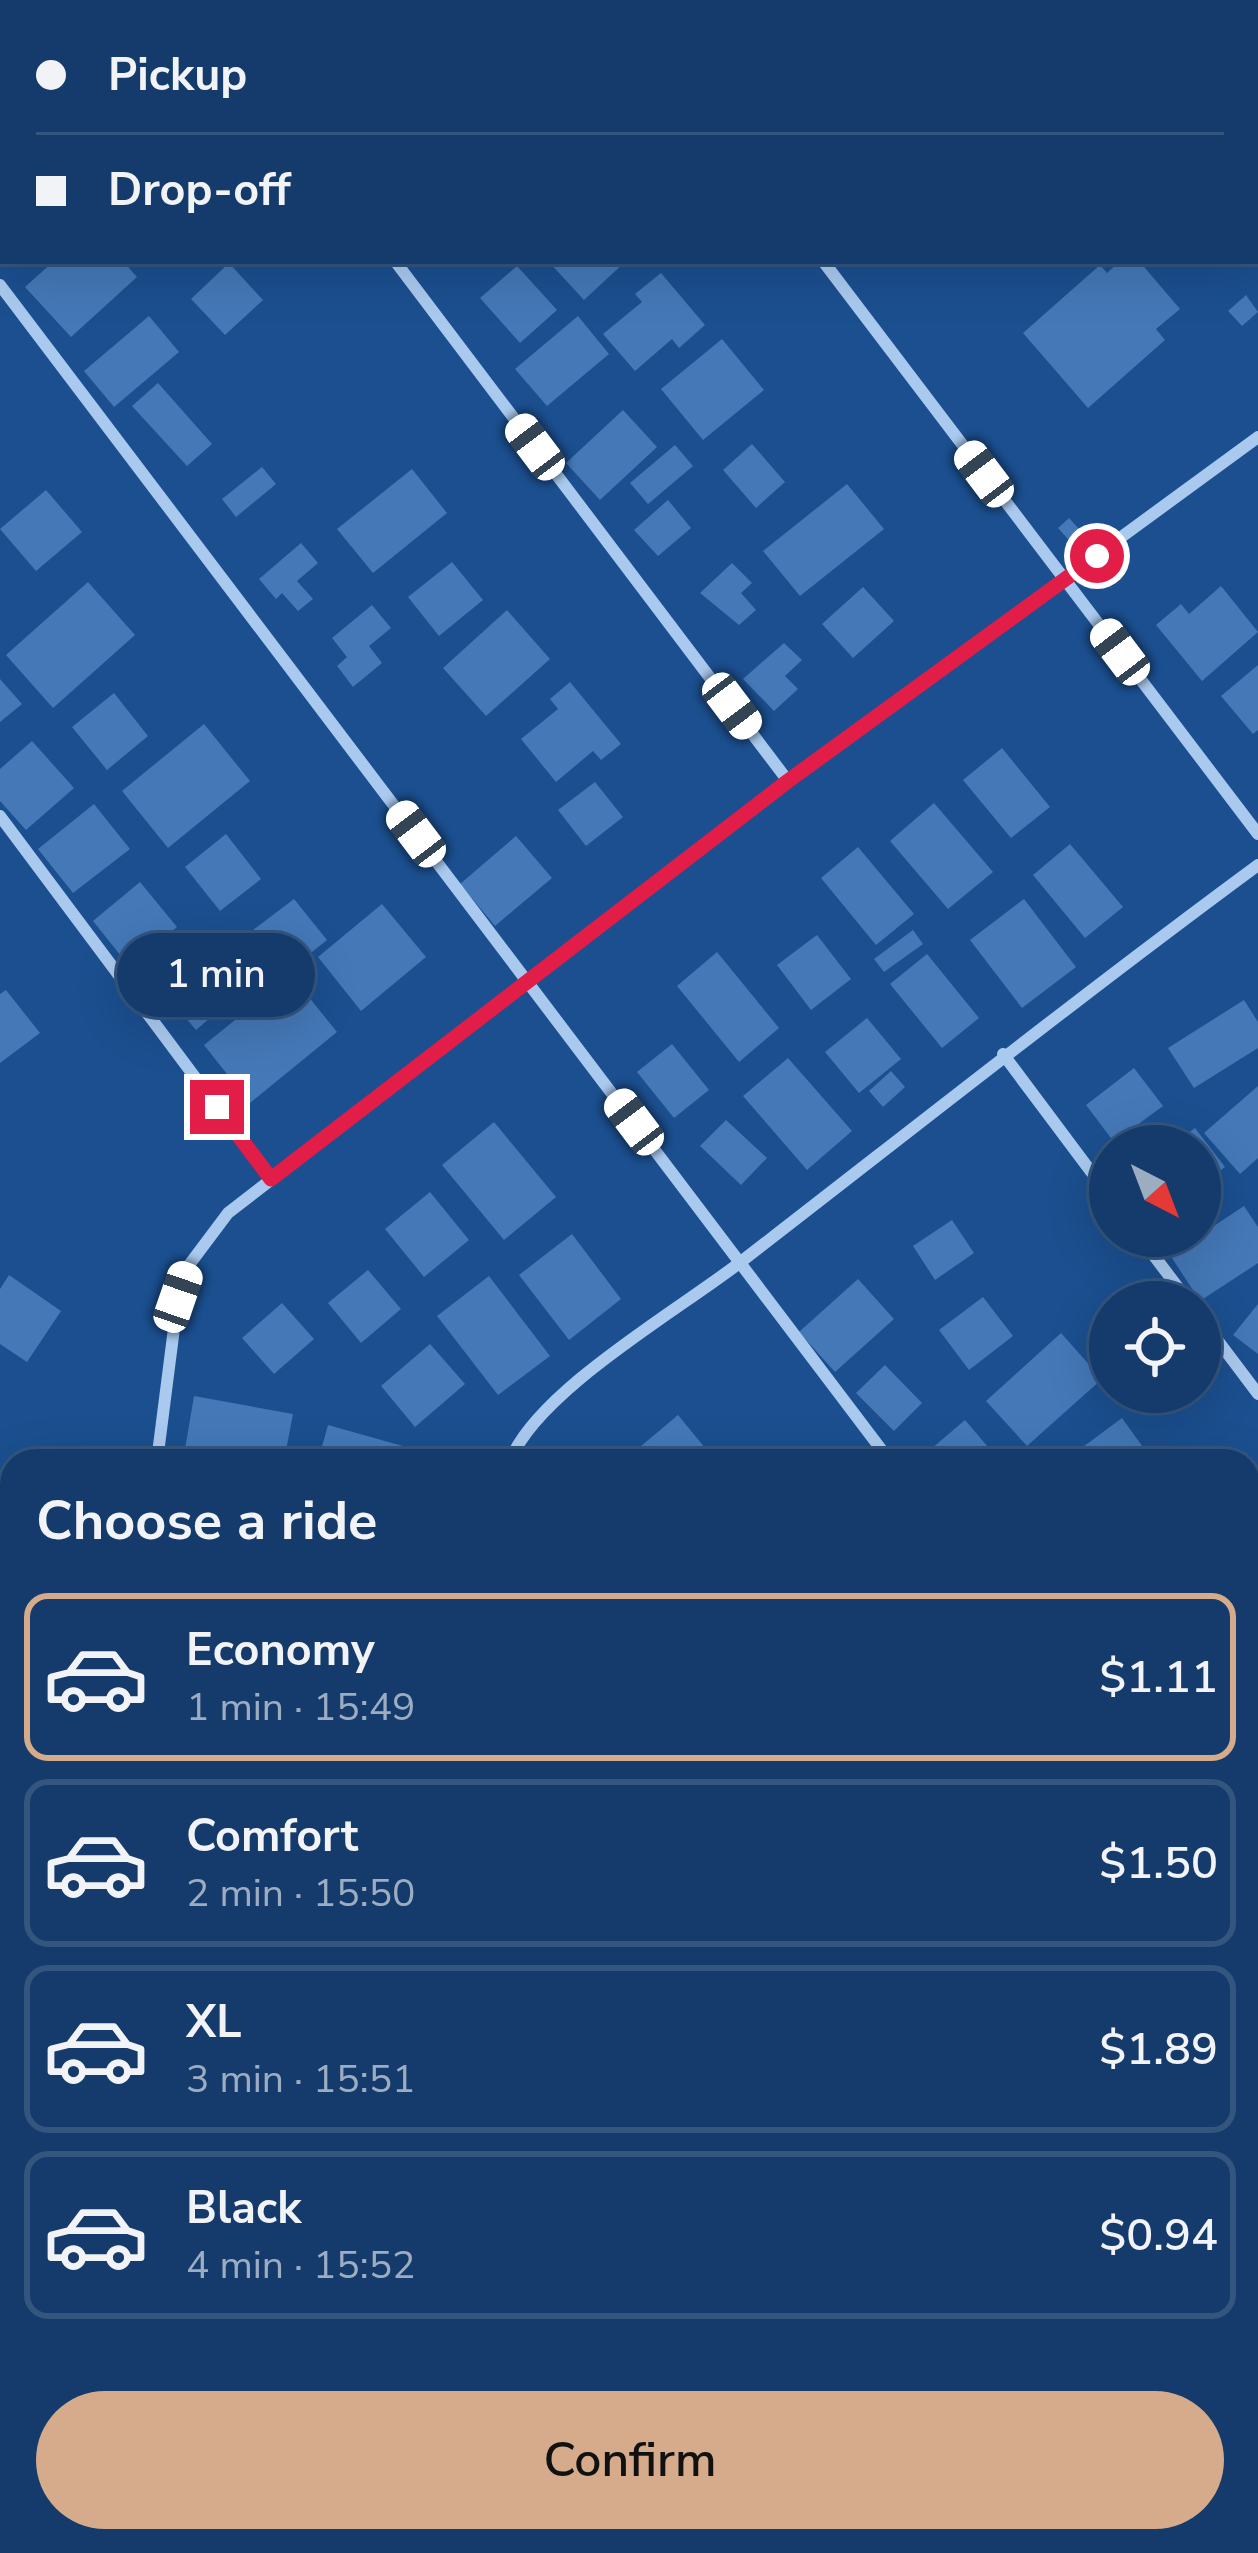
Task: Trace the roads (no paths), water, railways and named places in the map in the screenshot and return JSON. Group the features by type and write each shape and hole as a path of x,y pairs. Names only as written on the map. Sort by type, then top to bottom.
{"street":[{"path":"397,264 788,781"},
{"path":"826,264 1258,834"},
{"path":"0,285 881,1449"},
{"path":"159,1449 178,1297 189,1265 228,1214 788,781 1258,437"},
{"path":"0,816 271,1179"},
{"path":"515,1449 521,1432 552,1403 740,1263 1003,1054 1258,866"},
{"path":"1003,1054 1089,1169"},
{"path":"1155,1257 1173,1281"},
{"path":"1221,1345 1258,1394"}]}
